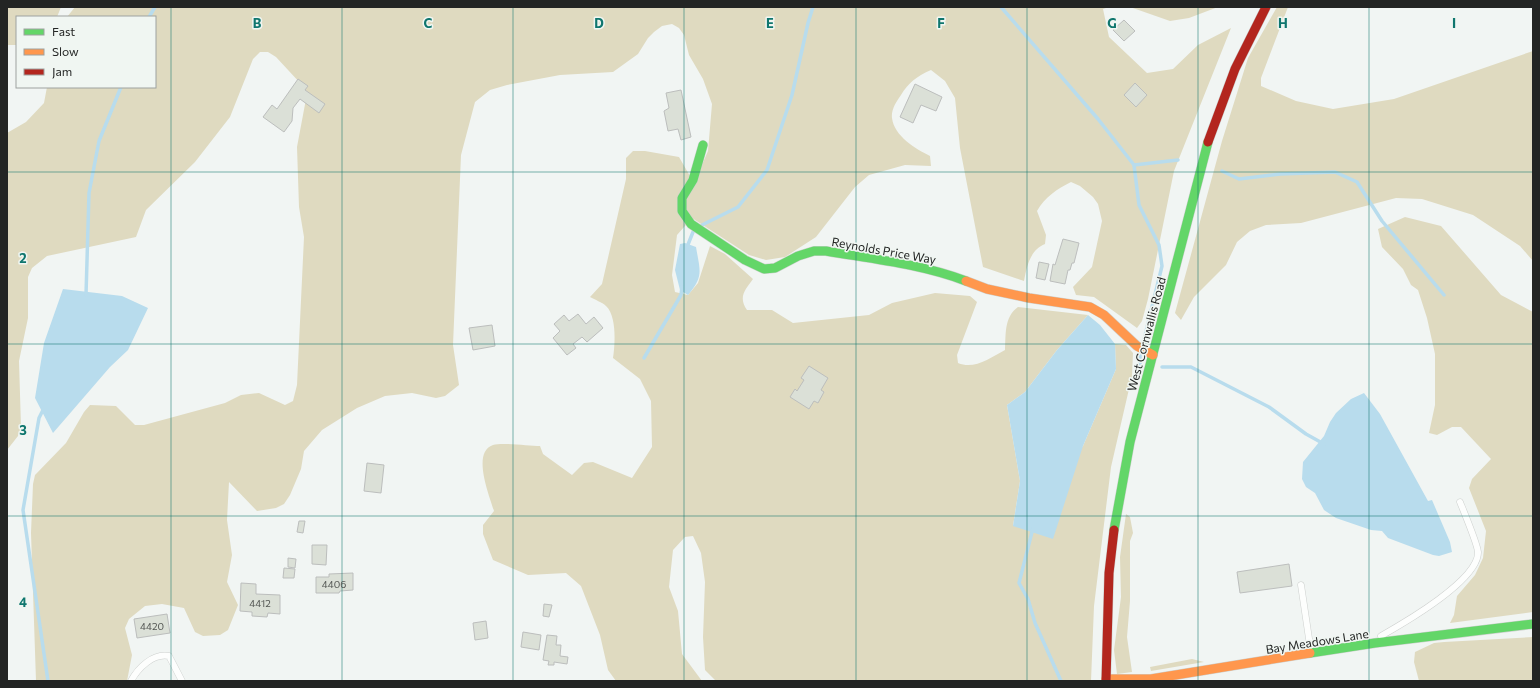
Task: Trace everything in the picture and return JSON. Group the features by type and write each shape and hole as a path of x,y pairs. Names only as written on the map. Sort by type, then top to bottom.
{"street":[{"name":"West Cornwallis Road","path":"1106,680 1109,573 1113,534 1130,442 1207,146 1235,69 1266,7"},
{"name":"Reynolds Price Way","path":"703,145 693,180 682,198 682,211 691,224 745,260 764,269 775,268 798,256 814,251 826,251 901,263 947,274 987,289 1029,298 1090,306 1104,315 1137,346 1153,355"},
{"name":"Bay Meadows Lane","path":"1106,680 1151,679 1375,643 1533,624"}],"lane":[{"path":"1375,643 1376,638 1396,628 1447,593 1472,571 1478,552 1460,502"},
{"path":"1301,585 1311,654"},
{"path":"131,681 144,664 156,657 165,655 169,656 182,681"}],"shaded area":[{"path":"7,7 61,7 57,16 16,16 16,45 7,45"},
{"path":"75,7 1109,7 1103,9 1109,37 1147,73 1173,69 1198,45 1231,28 1174,171 1148,299 1142,321 1137,328 1094,297 1076,295 1073,287 1092,267 1102,221 1098,204 1093,197 1080,186 1071,182 1052,194 1037,211 1046,235 1045,244 1036,250 1030,259 1024,281 983,267 960,148 955,98 945,81 931,70 917,77 910,83 896,103 893,109 892,118 897,131 906,141 918,150 930,156 931,166 905,165 869,175 855,187 816,237 785,257 766,260 749,255 692,218 677,235 672,275 675,292 688,295 698,283 710,246 725,254 753,279 745,290 743,297 744,305 747,310 772,310 793,323 869,315 892,303 935,293 970,296 977,302 957,355 958,363 964,365 982,362 1005,350 1008,321 1013,311 1018,307 1088,315 1057,350 1025,392 1007,405 1020,481 1013,526 1083,446 1116,369 1115,344 1126,345 1133,353 1132,376 1111,467 1094,606 1091,681 716,681 705,670 703,637 705,582 701,553 693,536 685,537 673,550 669,587 678,611 682,654 702,681 616,681 608,670 600,635 581,586 566,573 528,575 493,560 483,534 483,525 494,511 484,475 483,456 487,449 497,444 540,446 543,454 572,475 584,463 593,462 632,478 652,447 651,401 640,379 613,358 615,338 614,323 610,311 606,306 590,297 602,284 626,179 626,158 633,151 645,151 679,157 694,183 708,151 712,104 703,79 689,55 684,35 679,28 672,24 662,26 654,32 648,38 638,54 613,72 560,75 507,85 490,90 475,102 461,155 453,345 459,385 445,396 436,398 412,393 385,396 357,408 322,430 304,451 301,469 290,495 284,504 276,508 257,511 229,482 227,520 232,555 227,582 238,605 228,630 220,635 203,636 195,632 184,608 162,604 145,606 129,619 125,628 132,655 127,681 36,681 31,533 33,484 35,475 66,443 84,412 90,405 116,406 135,425 144,425 225,403 241,395 259,393 285,405 293,401 297,385 304,237 299,207 297,147 306,99 301,84 276,57 268,52 260,52 253,59 230,117 195,162 146,210 136,237 47,256 32,268 28,277 28,318 19,361 21,427 18,436 7,450 7,133 26,122 44,103 47,88 156,88 156,16 68,16"},
{"path":"1130,7 1218,7 1189,18 1170,21"},
{"path":"1277,7 1288,7 1261,78 1261,86 1296,101 1333,109 1394,99 1533,51 1533,261 1520,246 1473,215 1422,199 1396,198 1301,223 1266,225 1250,231 1237,242 1226,265 1194,297 1181,320 1175,313 1222,141 1248,58"},
{"path":"1405,217 1441,226 1501,295 1533,312 1533,612 1450,623 1454,615 1457,596 1475,575 1483,558 1486,531 1469,488 1472,479 1491,459 1461,427 1452,427 1437,435 1429,433 1435,405 1435,354 1427,318 1418,290 1411,285 1403,269 1382,247 1378,229"},
{"path":"1126,514 1130,517 1133,533 1130,541 1130,601 1127,637 1132,672 1117,674 1114,650 1121,597 1120,557"},
{"path":"1533,637 1533,681 1419,681 1414,662 1415,652 1434,643"},
{"path":"1192,659 1204,662 1151,671 1150,667"}],"water":[{"path":"685,243 696,247 700,273 697,283 688,295 680,290 675,270 680,244"},
{"path":"63,289 122,296 148,308 128,350 110,367 53,433 35,398 44,343"},
{"path":"1088,315 1100,325 1115,344 1116,369 1083,446 1053,539 1013,526 1020,481 1007,405 1025,392 1057,350"},
{"path":"1364,393 1380,414 1428,501 1432,500 1450,542 1452,552 1439,556 1433,555 1388,538 1382,531 1371,530 1336,518 1324,510 1315,493 1306,487 1302,479 1303,462 1324,436 1336,413 1351,399"}],"building":[{"path":"1124,20 1135,31 1124,41 1113,30"},
{"path":"298,79 308,86 305,90 325,104 319,113 300,99 293,108 292,121 284,132 263,117 272,105 277,109"},
{"path":"1135,83 1147,95 1136,107 1124,95"},
{"path":"915,84 942,97 936,111 921,105 913,123 900,117"},
{"path":"681,90 691,137 681,140 678,129 668,131 664,111 669,108 666,93"},
{"path":"1063,239 1079,243 1074,263 1072,263 1070,270 1068,270 1065,284 1050,281 1053,264 1055,265"},
{"path":"1039,262 1049,264 1045,280 1036,278"},
{"path":"578,314 586,324 594,317 603,328 587,342 582,337 573,344 576,348 567,355 553,338 560,331 554,324 564,315 569,321"},
{"path":"492,325 495,346 473,350 469,328"},
{"path":"809,366 828,378 821,390 824,392 818,403 814,401 809,409 790,397 795,389 797,391 804,380 801,378"},
{"path":"367,463 384,465 381,493 364,491"},
{"path":"299,521 305,521 303,533 297,532"},
{"path":"312,545 327,545 326,565 312,564"},
{"path":"288,558 296,559 295,568 288,567"},
{"path":"1289,564 1292,586 1240,593 1237,572"},
{"path":"284,568 295,569 294,578 283,578"},
{"path":"353,573 353,590 340,591 339,593 316,593 316,577 329,577 329,574"},
{"path":"241,583 256,584 256,594 280,595 280,614 268,613 267,617 252,616 252,612 240,611"},
{"path":"544,604 552,605 549,617 543,616"},
{"path":"167,614 170,633 137,638 134,619"},
{"path":"486,621 488,638 475,640 473,623"},
{"path":"523,632 541,635 539,650 521,647"},
{"path":"547,635 557,636 556,645 561,645 560,656 568,657 567,664 554,662 554,665 548,665 549,661 543,660"}],"waterway":[{"path":"150,16 155,7"},
{"path":"702,225 738,207 767,170 792,95 813,7"},
{"path":"1001,7 1098,119 1134,165 1139,205 1159,245 1162,266 1143,344"},
{"path":"86,295 89,193 99,141 121,88"},
{"path":"1134,165 1178,160"},
{"path":"1222,171 1239,179 1280,174 1335,172 1357,182 1382,221 1444,295"},
{"path":"687,247 693,232"},
{"path":"644,358 681,295 682,287"},
{"path":"1140,355 1140,364"},
{"path":"1162,367 1191,367 1269,407 1306,434 1324,444"},
{"path":"44,408 39,418 23,510 48,681"},
{"path":"1033,528 1019,583 1028,599 1035,623 1061,681"}],"traffic: fast":[{"path":"1114,530 1130,442 1208,142"},
{"path":"703,145 693,180 682,198 682,211 691,224 745,260 764,269 775,268 798,256 814,251 826,251 914,266 966,281"},
{"path":"1310,653 1375,643 1533,624"}],"traffic: slow":[{"path":"966,281 987,289 1029,298 1090,307 1104,315 1137,346 1153,355"},
{"path":"1106,679 1151,679 1310,653"}],"traffic: jam":[{"path":"1208,142 1235,69 1266,7"},
{"path":"1106,681 1109,573 1114,530"}]}
